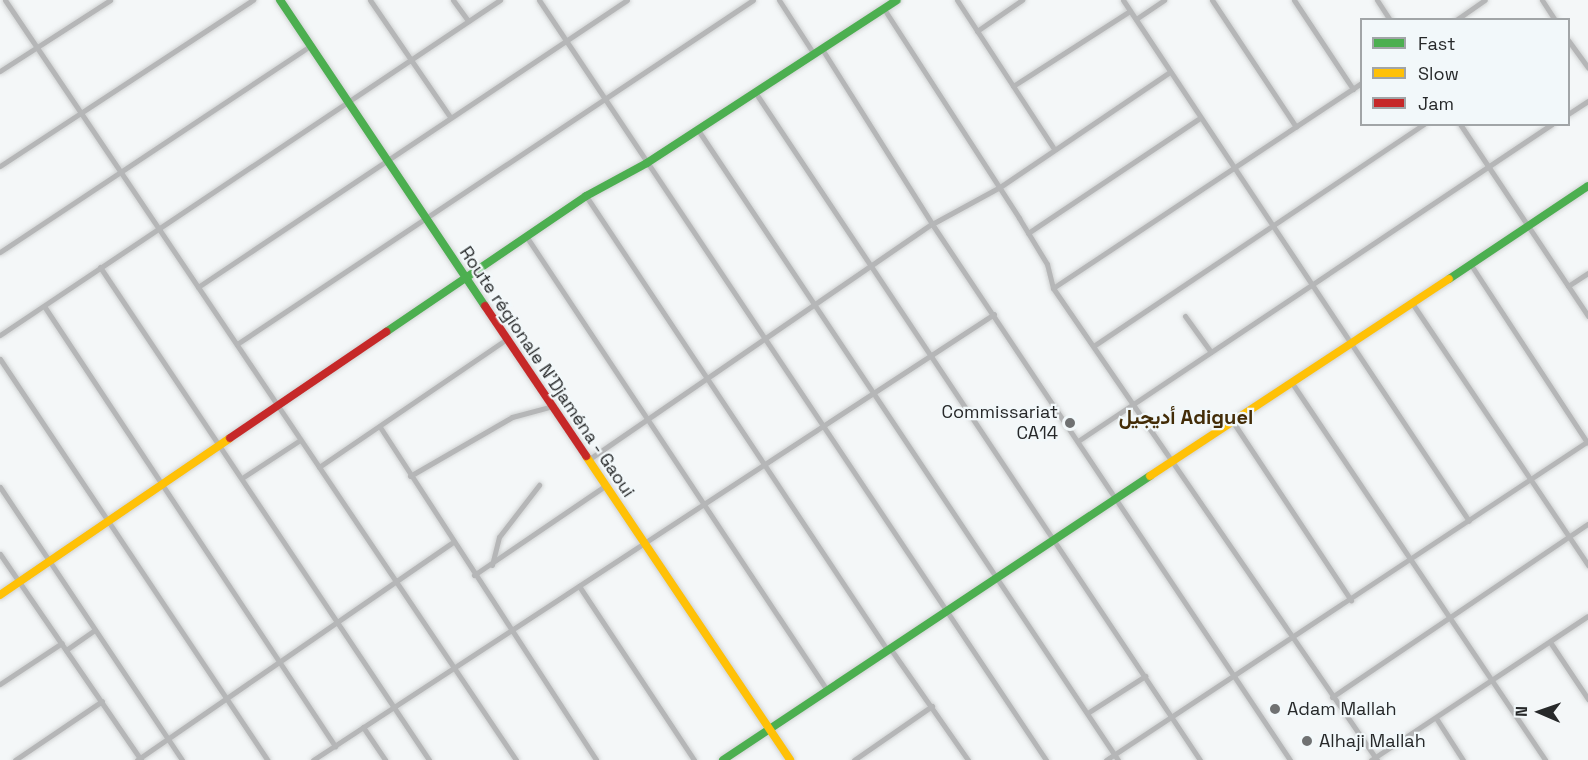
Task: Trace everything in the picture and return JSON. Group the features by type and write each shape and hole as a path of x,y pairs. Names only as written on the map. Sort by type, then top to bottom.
{"street":[{"path":"5,0 396,583 457,669 516,760"},
{"path":"0,71 110,0"},
{"path":"0,166 253,0"},
{"name":"Route régionale N'Djaména - Gaoui","path":"280,0 790,760"},
{"path":"370,0 450,117"},
{"path":"453,0 468,21"},
{"path":"0,335 500,0"},
{"path":"539,0 768,339 1047,760"},
{"path":"198,286 389,162 450,117 627,0"},
{"path":"237,344 753,0"},
{"path":"779,0 814,54"},
{"path":"0,595 528,239 586,196 647,163 897,0"},
{"path":"957,0 1054,149"},
{"path":"977,31 1022,0"},
{"path":"1123,0 1469,521"},
{"path":"1136,19 1164,0"},
{"path":"1212,0 1296,127"},
{"path":"1294,0 1353,89"},
{"path":"1377,0 1389,18"},
{"path":"1459,18 1485,0"},
{"path":"1542,0 1554,18"},
{"path":"884,9 1028,233 1053,288 1095,345 1374,759 1588,616"},
{"path":"1013,86 1130,11"},
{"path":"1570,42 1588,69"},
{"path":"0,252 311,45"},
{"path":"822,49 932,224 1290,760"},
{"path":"588,460 875,267 932,224 1000,187 1170,72"},
{"path":"1053,288 1360,84"},
{"path":"755,92 875,267 1053,541 1200,760"},
{"path":"1570,113 1588,101"},
{"path":"1028,233 1200,118"},
{"path":"1095,345 1274,227 1421,126"},
{"path":"1461,126 1526,227 1588,316"},
{"path":"1078,441 1549,126"},
{"path":"698,130 1117,757"},
{"path":"723,760 1588,186"},
{"path":"586,196 764,466 890,651 932,706 968,760"},
{"path":"528,239 827,690"},
{"path":"1106,760 1117,757 1588,441 1471,265"},
{"path":"100,267 429,760"},
{"path":"1568,286 1588,273"},
{"path":"1412,303 1588,566"},
{"path":"44,306 164,484 335,746"},
{"path":"313,760 457,669 579,586 705,506 824,424 994,314"},
{"path":"1185,316 1211,352"},
{"path":"319,467 508,338"},
{"path":"0,359 267,760"},
{"path":"1292,383 1411,560 1452,616 1545,760"},
{"path":"410,476 512,417 553,406"},
{"path":"1233,422 1351,600"},
{"path":"380,427 451,543 596,760"},
{"path":"242,478 300,440"},
{"path":"492,565 499,537 539,484"},
{"path":"474,575 492,565 605,486"},
{"path":"0,487 182,760"},
{"path":"1332,697 1588,524"},
{"path":"0,554 102,701 139,759 338,626 451,543"},
{"path":"579,586 694,760"},
{"path":"66,650 95,630"},
{"path":"1550,642 1588,699"},
{"path":"0,684 62,643"},
{"path":"1089,712 1145,676"},
{"path":"15,760 102,701"},
{"path":"854,760 932,706"},
{"path":"1436,718 1463,760"},
{"path":"363,727 385,760"}],"traffic: fast":[{"path":"280,0 485,306"},
{"path":"386,332 586,196 647,163 897,0"},
{"path":"1449,279 1588,186"},
{"path":"723,760 1150,476"}],"traffic: slow":[{"path":"1150,476 1449,279"},
{"path":"0,595 230,438"},
{"path":"586,456 790,760"}],"traffic: jam":[{"path":"485,306 586,456"},
{"path":"230,438 386,332"}],"place":[{"name":"Commissariat CA14","path":"1070,423"},
{"name":"Adam Mallah","path":"1275,709"},
{"name":"Alhaji Mallah","path":"1307,741"}],"district":[{"name":"أديجيل Adiguel","path":"1186,417"}]}
